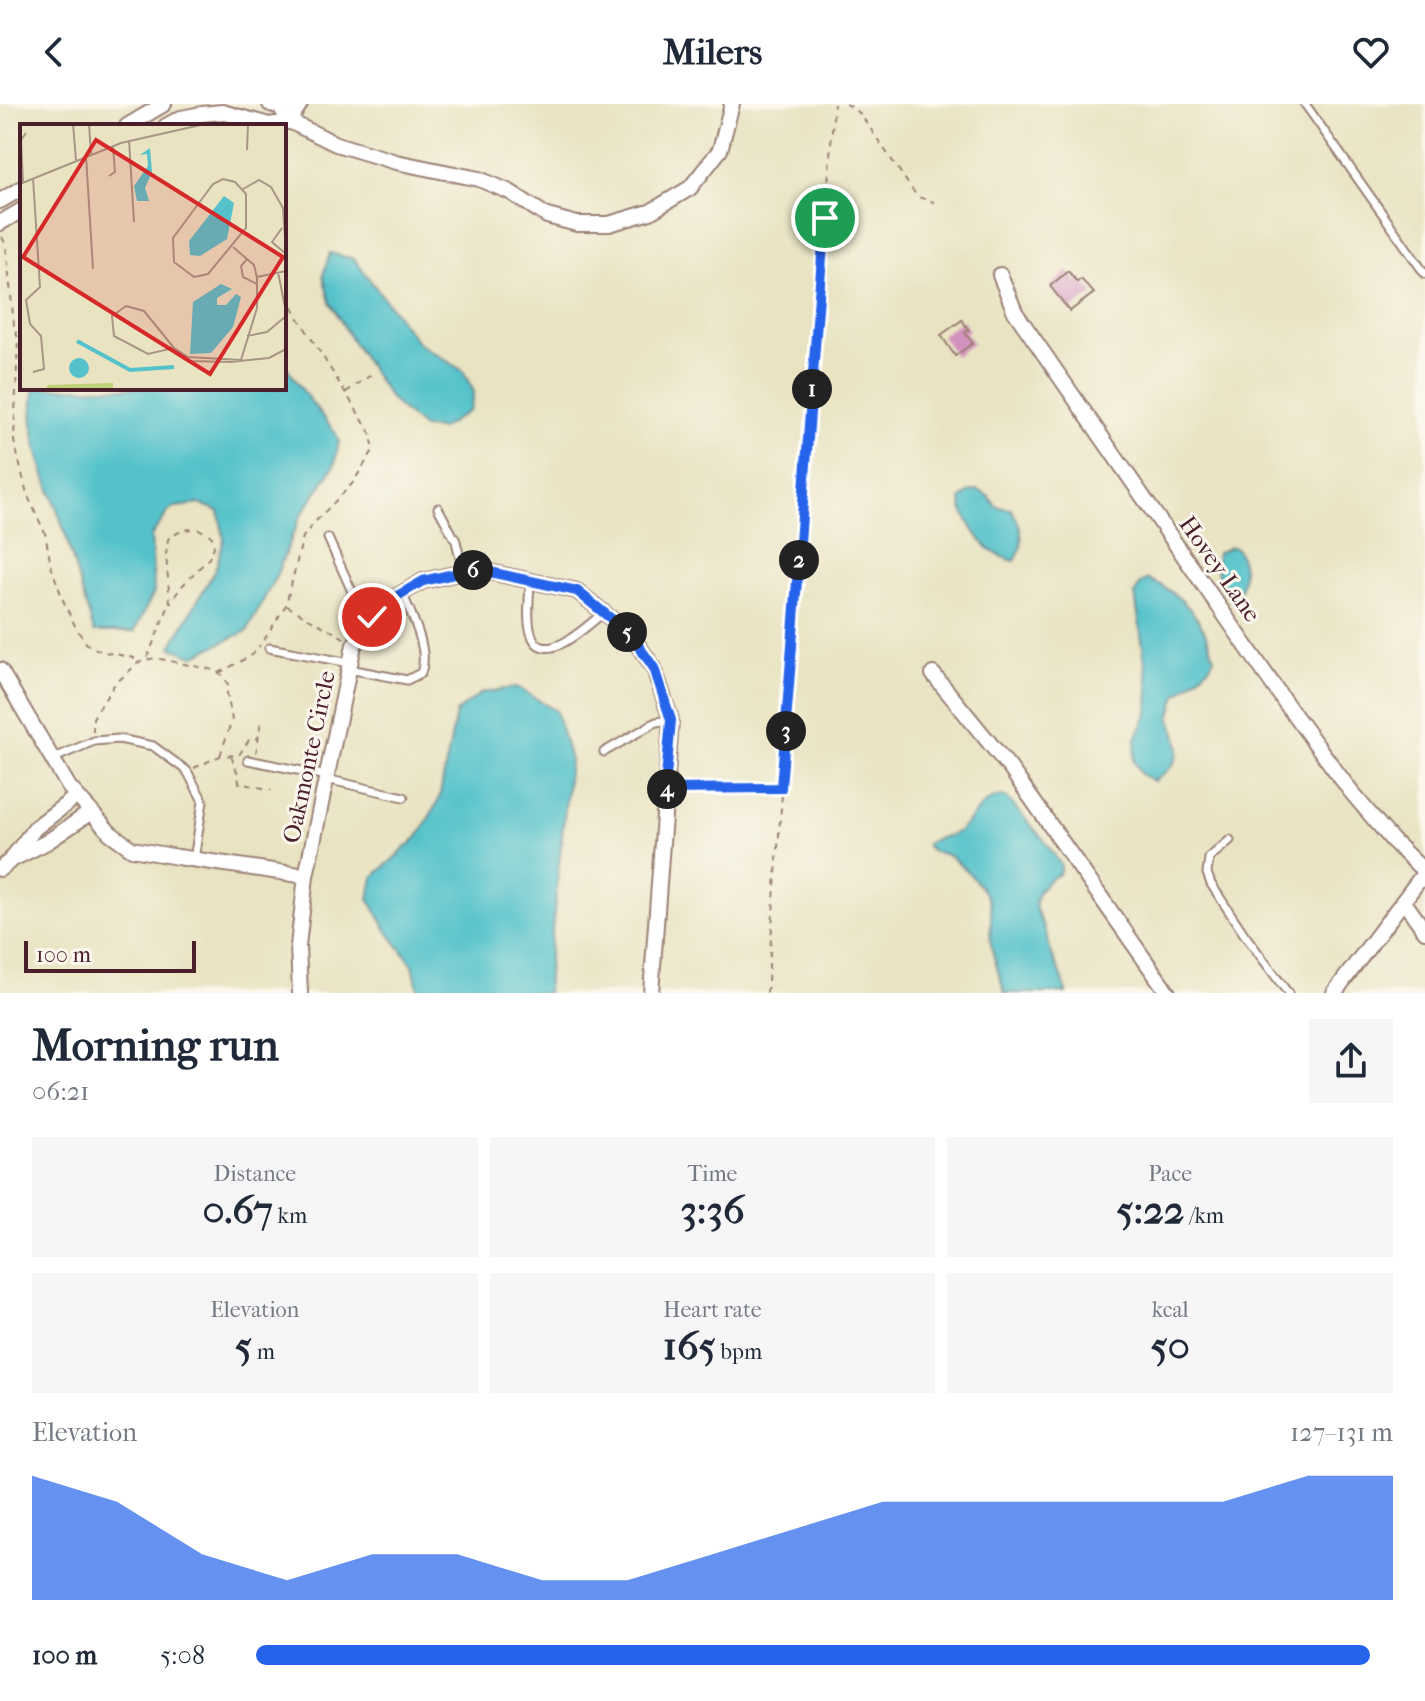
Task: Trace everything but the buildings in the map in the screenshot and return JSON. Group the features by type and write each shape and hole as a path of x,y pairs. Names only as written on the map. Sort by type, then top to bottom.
{"street":[{"path":"130,124 164,104"},
{"path":"270,104 280,107 289,121 336,144 396,162 479,179 510,192 547,216 577,224 609,224 650,212 690,188 720,150 732,104"},
{"path":"274,124 289,121 300,104"},
{"path":"170,124 181,118 222,112 265,124"},
{"path":"0,201 20,191"},
{"path":"1,230 20,212"},
{"name":"Hovey Lane","path":"1000,275 1015,312 1287,705 1352,793 1392,840 1425,872"},
{"name":"Oakmonte Circle","path":"300,993 298,946 306,876 355,644 380,606 423,581 476,569 577,591 630,634 654,668 671,720 651,993"},
{"path":"0,670 69,787 110,833 132,849 306,876"},
{"path":"933,674 1010,768 1168,993"},
{"path":"5,865 35,828 77,796"},
{"path":"5,865 47,842 91,812"},
{"path":"1334,993 1425,872"},
{"path":"1404,902 1425,931"}],"lane":[{"path":"1305,104 1425,274"},
{"path":"438,508 456,541 463,572"},
{"path":"328,538 358,605 372,617"},
{"path":"530,581 531,633 537,643 544,646 554,647 575,636 603,612"},
{"path":"269,648 407,680 421,673 424,660 416,626 402,593"},
{"path":"604,752 656,722 671,720"},
{"path":"52,759 94,741 119,739 153,746 187,772 203,801 194,860"},
{"path":"251,761 404,797"},
{"path":"1230,840 1209,858 1207,873 1211,884 1288,993"}],"path":[{"path":"767,993 834,104"},
{"path":"846,104 861,115 918,197 934,202"},
{"path":"1,230 6,245 14,325 20,339 14,441 27,494 45,533 51,566 76,628 87,644 139,662"},
{"path":"219,673 252,655 267,636 286,605 303,537 352,484 374,449 370,432 298,317 286,292"},
{"path":"345,392 374,373"},
{"path":"147,659 170,603 209,558 214,547 212,537 203,530 189,528 168,539 166,554 170,603"},
{"path":"286,605 355,644"},
{"path":"94,741 93,718 114,685 139,662 155,658 214,670 224,676 232,720 220,756"},
{"path":"251,761 261,722"},
{"path":"187,772 220,756 241,753 249,740 258,738"},
{"path":"231,756 239,783 272,790"},
{"path":"665,789 781,788"}],"water":[{"path":"330,253 354,259 418,343 463,371 474,392 470,410 441,429 423,428 392,401 330,302 323,275"},
{"path":"286,366 339,441 334,466 300,517 276,576 247,631 193,656 171,647 215,570 224,540 219,511 200,504 175,507 151,536 154,592 134,632 94,632 42,467 32,408 35,390 286,390"},
{"path":"978,490 997,507 1011,509 1015,515 1021,541 1015,561 988,548 965,515 961,500 969,492"},
{"path":"1230,547 1236,548 1243,569 1234,603 1222,587 1217,566 1217,553"},
{"path":"1148,579 1172,592 1191,610 1205,632 1214,658 1209,667 1177,695 1170,718 1179,746 1178,754 1171,767 1154,781 1141,774 1134,761 1136,738 1148,714 1149,688 1135,594 1140,584"},
{"path":"517,687 556,711 570,760 547,993 419,993 413,965 388,932 369,899 373,877 418,837 439,800 456,713 481,693"},
{"path":"1002,796 1044,840 1061,865 1059,874 1042,888 1035,903 1066,993 1005,993 991,944 991,907 986,895 957,861 931,850 926,844 957,832 984,804"}],"route":[{"path":"372,617 380,606 423,581 476,569 577,591 630,634 654,668 671,720 665,789 781,788 825,218"}]}
